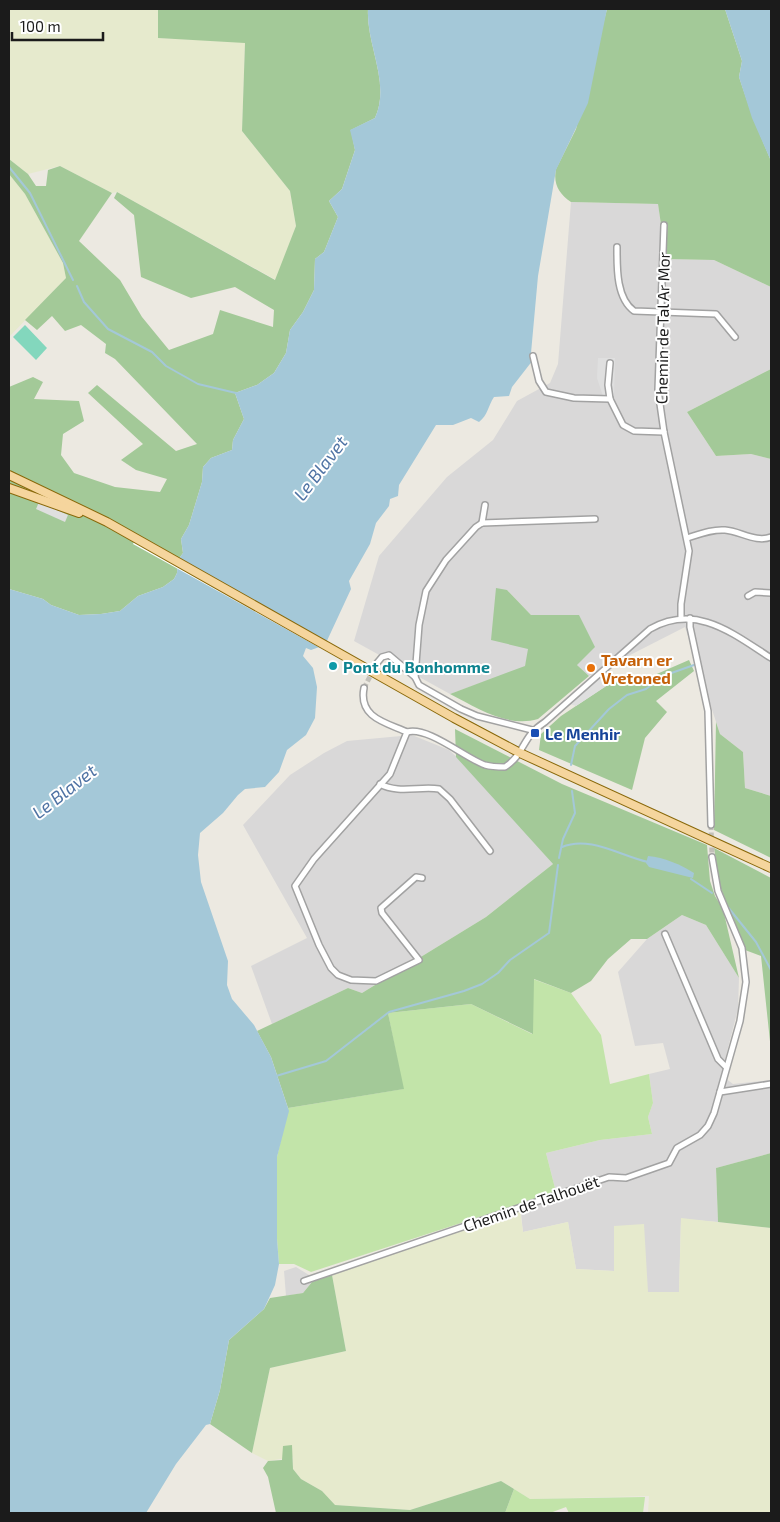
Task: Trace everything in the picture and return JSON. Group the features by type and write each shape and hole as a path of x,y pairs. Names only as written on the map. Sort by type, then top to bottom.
{"main road":[{"path":"9,475 107,522 372,672 520,753 771,868"},
{"path":"9,488 81,514 155,550"}],"street":[{"name":"Chemin de Tal Ar Mor","path":"664,225 658,390 664,432 687,538 688,551 680,604 681,618"},
{"path":"617,247 619,284 628,306 634,311 716,314 735,336"},
{"path":"534,356 539,381 546,392 574,398 610,399"},
{"path":"610,363 608,385 610,399 627,429 664,432"},
{"path":"482,523 485,505"},
{"path":"415,677 419,625 423,602 430,583 446,560 476,527 482,523 595,519"},
{"path":"687,538 714,530 727,530 756,538 771,537"},
{"path":"748,596 755,592 771,593"},
{"path":"690,618 708,712 711,825"},
{"path":"364,688 364,704 369,714 381,722 407,732 414,730 427,735 474,760 495,767 505,767 520,753 532,730 545,722 650,629 662,622 690,618 709,622 725,629 771,658"},
{"path":"377,664 382,657 389,656 415,677 419,685 460,709 477,716 532,730"},
{"path":"407,732 396,764 297,881 296,891 319,945 331,968 338,975 352,980 376,981 419,960 382,913 381,908 416,877 422,878"},
{"path":"380,784 387,788 439,789 450,799 490,851"},
{"name":"Chemin de Talhouët","path":"304,1281 609,1177 626,1178 669,1163 677,1148 700,1135 708,1126 720,1092 743,1008 746,970 740,941 718,891 712,857"},
{"path":"665,934 718,1059 726,1067"},
{"path":"720,1092 771,1084"}],"shaded area":[{"path":"571,202 658,204 666,259 714,260 771,287 771,369 687,412 716,456 751,454 771,459 771,796 745,788 743,752 720,734 685,627 589,676 577,665 579,615 531,615 507,590 529,649 525,667 450,694 354,641 379,556 447,477 493,440 517,401 550,383 558,364"},
{"path":"598,358 615,358 614,396 603,396 597,378"},
{"path":"39,502 68,515 65,522 36,509"},
{"path":"604,668 614,681 576,706 567,703"},
{"path":"412,735 449,750 470,769 553,864 486,917 362,993 348,988 272,1024 251,966 307,938 243,825 290,775 324,753 347,741"},
{"path":"682,915 706,925 739,978 738,1009 721,1075 733,1084 771,1080 771,1153 716,1168 718,1222 681,1219 679,1293 648,1292 614,1271 576,1269 568,1222 523,1232 520,1204 556,1192 546,1153 600,1140 652,1134 648,1117 653,1103 649,1074 670,1069 663,1043 635,1046 618,972 647,939"},
{"path":"296,1267 309,1275 312,1282 303,1293 286,1296 284,1271"}],"green space":[{"path":"9,9 158,9 158,38 245,42 242,131 290,191 296,226 276,280 117,192 112,193 60,166 28,174 9,159"},
{"path":"158,9 368,9 370,36 379,78 379,105 375,118 351,130 355,150 342,189 329,201 338,217 324,252 315,259 314,290 303,312 290,330 286,353 274,373 257,385 235,393 244,419 233,440 232,450 211,458 203,467 202,482 189,525 181,539 183,553 178,560 177,573 174,579 163,587 138,596 120,611 79,615 51,605 43,599 9,589 9,387 33,377 43,382 34,399 79,401 84,421 63,434 61,455 74,473 115,487 160,492 167,479 136,470 121,460 143,444 88,393 97,385 176,451 197,444 115,359 105,353 106,344 81,325 65,331 52,316 37,330 25,320 66,278 63,263 25,194 9,174 9,159 28,174 36,186 46,186 48,170 60,166 112,193 79,241 120,280 142,317 169,350 213,334 220,310 273,327 274,310 235,287 191,298 141,277 134,215 114,198 117,192 275,280 296,226 290,191 242,131 245,43 158,38"},
{"path":"607,9 725,9 742,61 739,77 753,118 771,161 771,287 714,260 666,259 658,204 571,202 563,196 558,188 555,179 556,169 576,129"},
{"path":"9,174 25,194 63,263 66,278 9,337"},
{"path":"25,325 47,348 36,360 13,337"},
{"path":"771,369 771,459 751,454 716,456 687,412"},
{"path":"496,588 507,590 531,615 579,615 595,647 577,665 589,676 538,719 515,721 504,719 450,694 525,666 528,649 491,640"},
{"path":"689,660 694,671 656,701 667,712 645,738 632,790 539,750 541,734 561,716 612,682 636,683"},
{"path":"716,722 720,734 743,752 745,788 771,796 771,858 714,830"},
{"path":"455,729 562,784 707,845 710,881 715,896 723,909 739,978 706,925 682,915 647,939 631,939 608,959 591,981 571,993 534,979 533,1034 471,1004 388,1013 404,1089 288,1108 271,1057 257,1031 348,988 362,993 486,917 553,864 456,757"},
{"path":"714,848 771,878 771,1051 761,956 745,950 720,886"},
{"path":"533,979 571,993 601,1035 610,1084 649,1074 653,1103 648,1117 652,1134 600,1140 546,1153 556,1192 311,1272 294,1264 279,1264 277,1239 277,1157 288,1108 403,1089 388,1013 471,1004 532,1034"},
{"path":"771,1153 771,1228 718,1222 716,1168"},
{"path":"520,1211 523,1232 568,1222 576,1269 614,1271 614,1226 644,1224 648,1292 679,1292 681,1218 771,1228 771,1513 648,1513 649,1496 530,1499 501,1481 410,1510 334,1505 322,1491 301,1479 293,1469 293,1457 268,1461 252,1453 270,1368 346,1351 332,1275"},
{"path":"332,1275 346,1351 270,1368 252,1453 210,1424 220,1390 229,1340 264,1309 270,1298 303,1293 312,1282"},
{"path":"292,1445 293,1469 301,1479 322,1491 335,1505 410,1510 501,1481 514,1489 505,1513 276,1513 268,1477 263,1468 268,1461 282,1460 283,1446"},
{"path":"514,1489 530,1499 645,1497 643,1513 569,1513 566,1507 550,1513 505,1513"}],"water":[{"name":"Le Blavet","path":"368,9 607,9 588,103 556,170 538,276 531,353 533,360 512,387 509,396 494,397 479,422 471,418 453,425 436,425 399,485 398,496 390,499 389,506 376,523 370,544 349,581 351,589 325,645 311,650 306,648 303,656 313,668 317,687 315,718 306,735 287,750 279,772 265,787 245,789 223,813 200,833 198,855 201,882 228,961 227,985 232,999 254,1025 271,1057 289,1111 277,1157 277,1239 279,1264 275,1285 264,1309 229,1340 220,1390 210,1424 206,1425 176,1464 146,1513 9,1513 9,589 43,599 51,605 79,615 101,614 120,611 138,596 163,587 174,579 177,573 178,560 183,553 181,539 189,525 202,482 203,467 211,458 232,450 233,440 244,419 235,393 257,385 274,373 286,353 290,330 303,312 314,290 315,259 324,252 338,217 329,201 342,189 355,150 350,130 375,118 379,105 380,91 377,64 368,23"},
{"path":"725,9 771,9 771,161 752,118 739,77 742,61"},
{"path":"648,856 684,867 694,873 693,878 649,867 646,863"}],"pier":[{"path":"137,536 362,662 358,669 133,544"}],"waterway":[{"path":"9,167 30,193 73,280"},
{"path":"77,286 84,302 108,329 152,352 166,366 198,384 236,393"},
{"path":"571,765 575,746 609,709 627,695 646,689 663,676 694,665"},
{"path":"559,858 563,839 575,813 572,791"},
{"path":"562,847 583,843 648,862"},
{"path":"276,1076 326,1061 389,1012 464,991 482,984 498,973 510,960 549,933 558,865"},
{"path":"691,879 712,893"},
{"path":"727,906 756,942 771,970"}],"tunnel":[{"path":"364,688 377,663"},
{"path":"711,825 712,857"}],"place":[{"name":"Pont du Bonhomme","path":"333,666"},
{"name":"Tavarn er Vretoned","path":"591,668"},
{"name":"Le Menhir","path":"535,733"}]}
